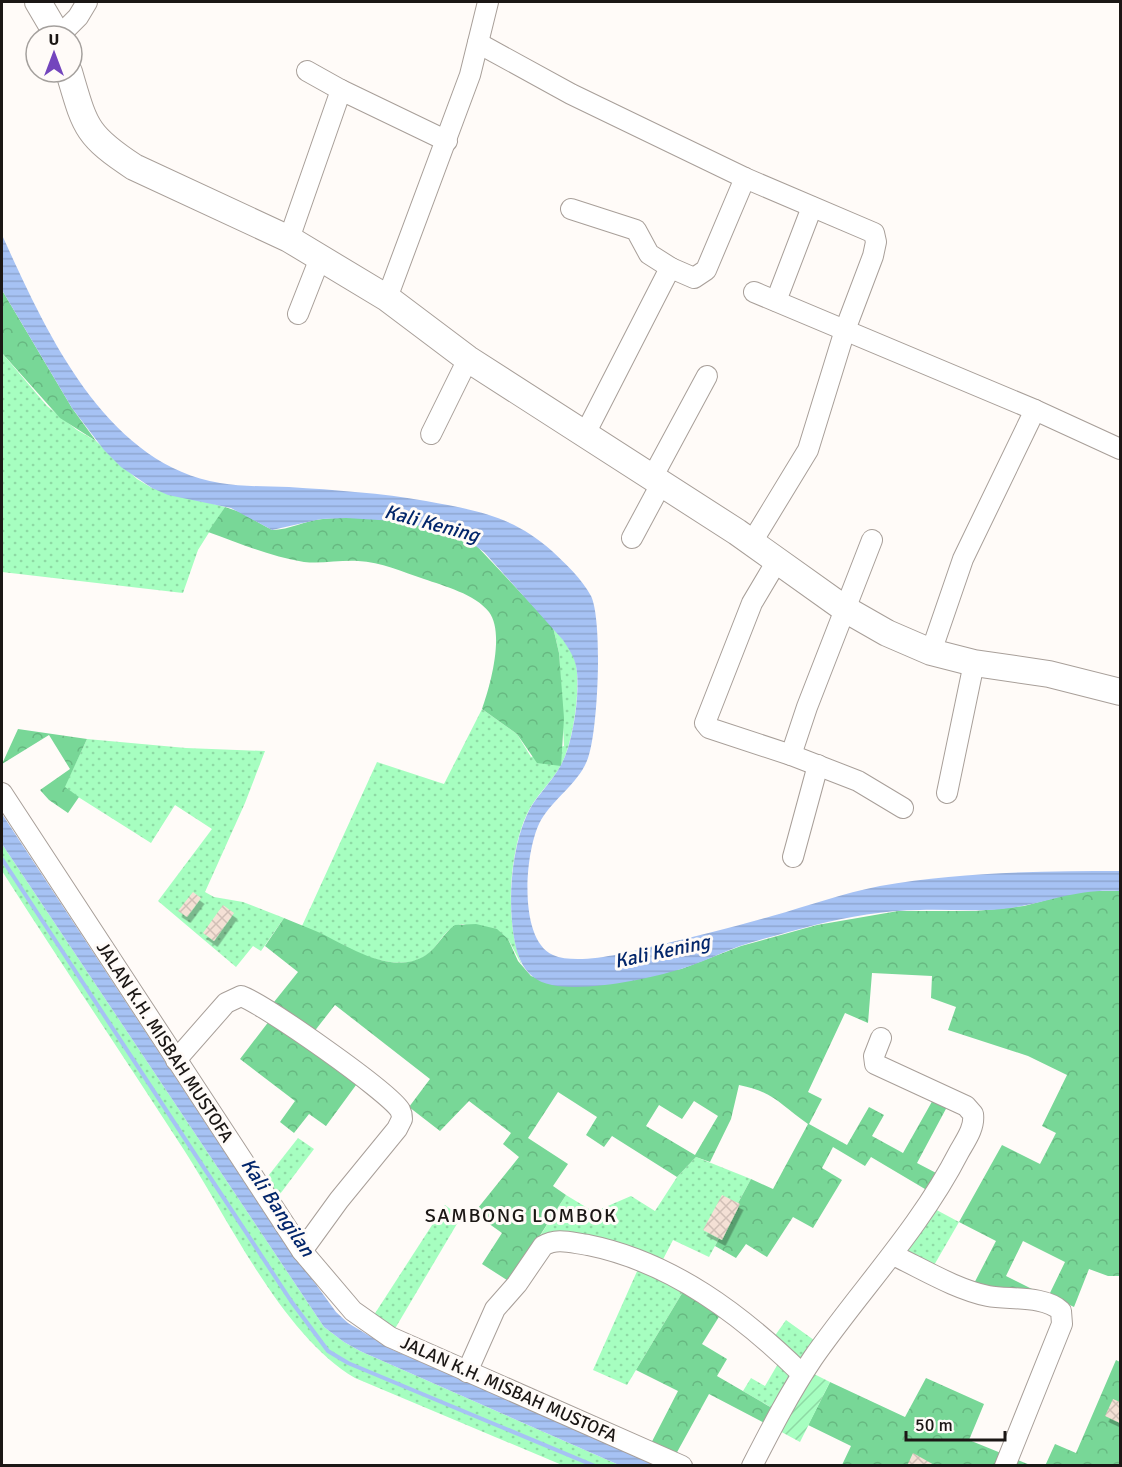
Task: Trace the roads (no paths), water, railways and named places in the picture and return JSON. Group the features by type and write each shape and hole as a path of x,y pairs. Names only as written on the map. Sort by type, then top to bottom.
{"main road":[{"path":"38,2 52,24"},
{"path":"73,84 81,113 90,132 110,151 134,167 289,239 387,297 468,359 586,432 656,481 752,542 845,609 887,633 930,652 974,663 1049,674 1119,688"}],"street":[{"path":"71,24 87,2"},
{"path":"387,297 447,141 478,43 488,2"},
{"path":"478,43 571,94 745,178 874,233 873,256 845,330 808,450 752,542"},
{"path":"307,72 447,141"},
{"path":"289,239 340,90"},
{"path":"571,209 636,230 649,254 694,278 702,275 745,178"},
{"path":"776,301 812,207"},
{"path":"298,314 320,258"},
{"path":"586,432 672,268"},
{"path":"754,292 1035,410 1120,449"},
{"path":"431,434 468,359"},
{"path":"632,538 656,481 707,376"},
{"path":"930,652 963,559 1035,410"},
{"path":"791,755 872,540"},
{"path":"777,561 752,603 705,723 709,728 791,755 858,781 903,808"},
{"path":"946,793 974,663"},
{"path":"793,857 818,765"},
{"name":"JALAN K.H. MISBAH MUSTOFA","path":"2,793 302,1251 341,1299 363,1321 390,1337 682,1466"},
{"path":"176,1060 226,1003 241,996 353,1071 400,1110 402,1119 397,1129 344,1193 302,1251"},
{"path":"752,1466 802,1374 935,1196 971,1131 974,1119 971,1110 966,1106 875,1064 874,1056 881,1038"},
{"path":"467,1372 500,1302 517,1284 543,1246 560,1241 624,1255 694,1288 736,1314 802,1374"},
{"path":"893,1255 985,1295 1029,1300 1053,1306 1061,1311 1062,1324 1005,1466"}],"water":[{"name":"Kali Kening","path":"2,235 59,350 84,387 111,421 143,449 179,471 220,483 392,496 493,516 537,539 563,561 583,584 591,596 597,628 597,701 591,744 588,758 579,775 541,820 535,833 528,871 529,913 534,931 541,946 553,955 563,958 589,959 618,954 728,928 866,889 909,881 1030,872 1120,871 1120,891 1074,894 1002,909 907,910 867,914 758,940 696,964 652,977 582,987 566,987 541,982 526,970 521,962 515,943 511,896 515,855 526,817 533,803 561,765 572,731 577,702 577,676 574,659 563,640 484,552 459,534 395,521 346,518 321,519 272,530 231,508 168,495 152,488 121,467 104,450 72,408 2,290"},
{"path":"2,814 272,1224 336,1312 348,1323 393,1350 661,1465 619,1465 360,1351 324,1327 2,844"}],"waterway":[{"path":"2,859 291,1301 328,1351 348,1363 595,1466"}],"district":[{"name":"SAMBONG LOMBOK","path":"521,1215"}],"water label":[{"name":"Kali Bangilan","path":"278,1207"}]}
